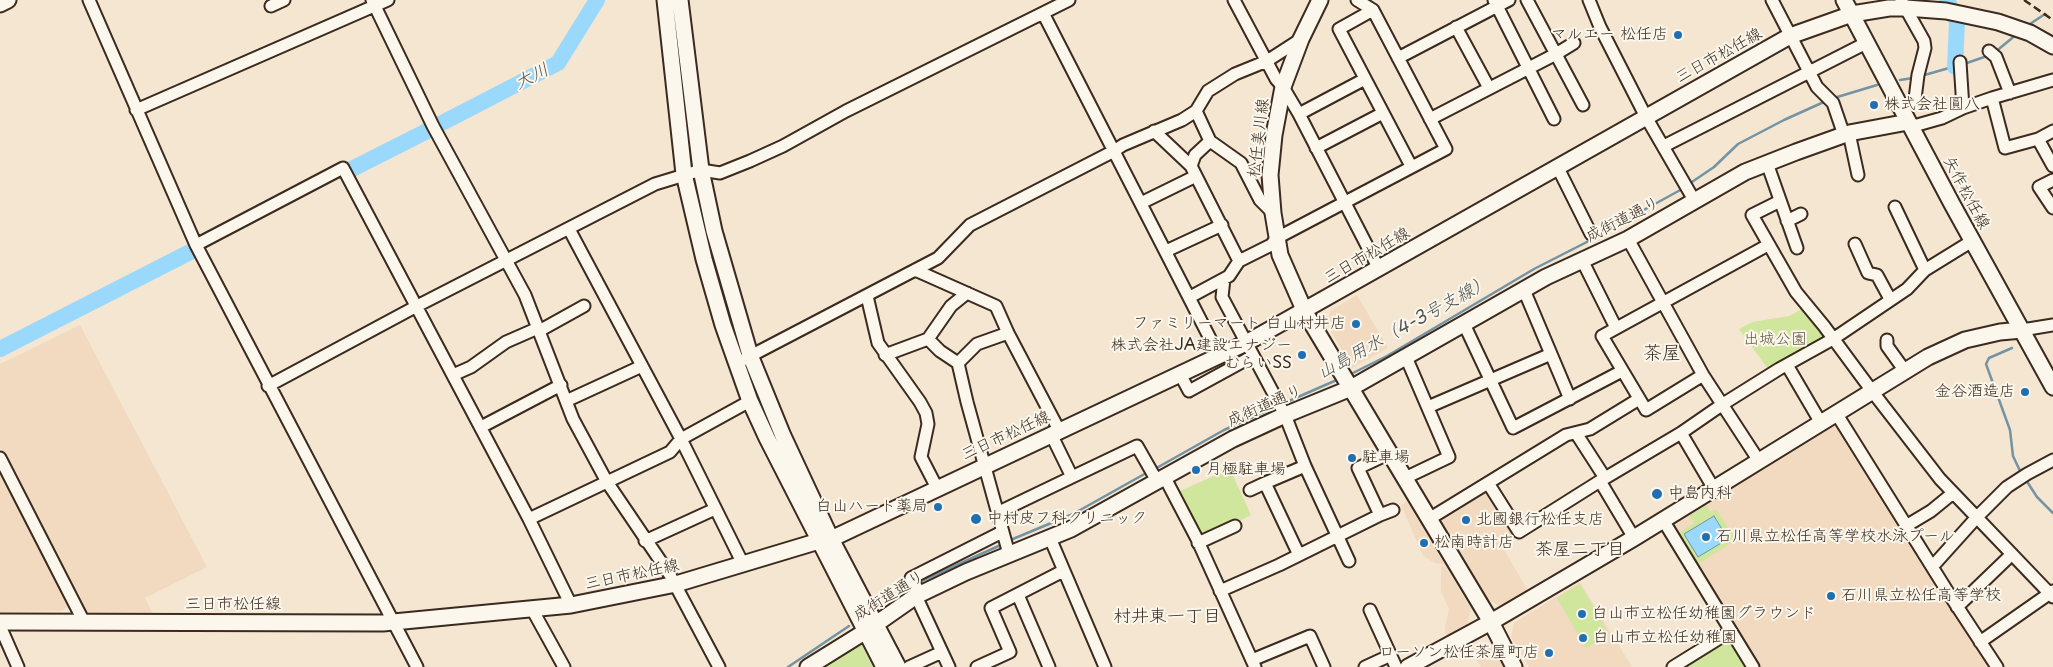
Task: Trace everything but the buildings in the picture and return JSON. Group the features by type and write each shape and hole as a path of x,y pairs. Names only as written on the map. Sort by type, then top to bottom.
{"street":[{"path":"0,4 8,0"},
{"path":"89,0 196,245 268,386 417,667"},
{"path":"271,6 284,0"},
{"path":"136,110 374,3 388,0"},
{"path":"665,0 684,174 704,259 723,325 783,436 825,540"},
{"path":"680,0 701,170 743,359 750,401 766,438 825,540 871,627 898,667"},
{"path":"268,386 417,306 655,184 701,170 720,173 783,146 846,111 1069,0"},
{"path":"1234,0 1276,78 1284,87 1300,114 1379,269"},
{"name":"松任美川線","path":"1320,0 1301,38 1284,87 1274,135 1270,175 1273,213 1280,255 1305,312 1491,622 1514,667"},
{"path":"1398,58 1456,28 1496,3 1509,0"},
{"path":"1527,0 1583,105"},
{"path":"1589,0 1600,27 1646,117 1688,190"},
{"path":"1772,0 1817,87 1830,100 1847,134 1858,175"},
{"name":"矢作松任線","path":"1844,0 1972,241 2053,387"},
{"path":"374,3 433,126 525,295 573,418 607,482 676,584 719,667"},
{"path":"1190,297 1229,276 1239,261 1271,245 1277,238 1446,149 1398,58 1364,3 1339,28 1411,166"},
{"path":"1496,3 1554,119"},
{"path":"1901,108 1915,99 1917,78 1925,48 1924,41 1904,4"},
{"name":"三日市松任線","path":"0,624 84,622 392,622 571,605 676,584 825,540 1219,356 1250,350 1305,312 1790,36 1852,14 1904,4 1998,22 2030,33 2053,46"},
{"path":"1043,13 1219,356"},
{"path":"1456,28 1489,88"},
{"path":"743,359 938,258 970,225 1123,145 1182,120 1196,111 1208,90 1235,74 1267,61 1301,38"},
{"path":"1430,119 1574,43"},
{"path":"1664,146 1866,43"},
{"path":"1993,54 2010,93"},
{"path":"1961,65 1963,108"},
{"path":"1300,114 1365,79"},
{"path":"1909,124 1942,118 1992,98 2053,80"},
{"path":"1992,98 2005,148 2038,138 2053,131"},
{"path":"1196,111 1210,141 1241,163 1260,200 1273,213"},
{"path":"1316,148 1383,113"},
{"name":"成街道通り","path":"808,667 871,627 915,588 966,572 1005,543 1050,538 1071,529 1158,478 1233,439 1281,407 1406,356 1524,290 1663,220 1688,190 1746,172 1847,134 1909,124"},
{"path":"1154,131 1194,171 1239,261"},
{"path":"2038,138 2053,166"},
{"path":"1194,171 1196,155 1210,141"},
{"path":"1768,163 1797,248"},
{"path":"196,245 343,168 481,427 571,605"},
{"path":"1558,168 1591,234"},
{"path":"1142,203 1194,171"},
{"path":"2053,180 2040,187 2053,208"},
{"path":"1780,201 1752,215 1796,292 1940,479 2052,594 1980,642"},
{"path":"1895,207 1925,270"},
{"path":"1787,221 1801,214"},
{"path":"1166,251 1222,225"},
{"path":"569,229 681,440 743,564"},
{"path":"1628,239 1703,375 1759,461"},
{"path":"1488,483 1519,532 1602,479 1681,433 1723,404 1833,339 1907,289 1925,270 1972,241"},
{"path":"1855,244 1868,272 1877,275 1890,299"},
{"path":"1703,375 1646,410 1602,336 1768,245"},
{"path":"1582,260 1616,328"},
{"path":"916,270 996,306 1055,432 1072,477"},
{"path":"1224,279 1222,297 1281,407 1305,466 1349,561"},
{"path":"1524,290 1570,399"},
{"path":"885,355 928,339 951,306 967,293"},
{"path":"867,296 878,343 920,402 926,414 928,424 921,457 937,488"},
{"path":"453,375 471,367 506,342 539,329 584,306"},
{"path":"1464,324 1513,428 1622,371"},
{"path":"1408,667 1491,622 1634,538 1928,357 1965,340 2000,332 2053,325"},
{"path":"958,363 977,344 1008,333"},
{"path":"928,339 940,351 958,363 1005,543 911,578 949,667"},
{"path":"1887,340 1887,346 1905,371"},
{"path":"1180,374 1189,391 1250,350"},
{"path":"1428,407 1490,382 1551,354"},
{"path":"1405,478 1449,457 1406,356"},
{"path":"1787,365 1821,422"},
{"path":"566,401 642,366"},
{"path":"481,427 561,385"},
{"path":"1429,519 1566,435 1590,429 1639,399"},
{"path":"529,519 670,452 681,440 750,401"},
{"path":"1836,413 1997,667"},
{"path":"1576,433 1634,538"},
{"path":"1681,433 1714,488"},
{"path":"997,513 1137,446 1198,543 1253,664 1310,636 1324,667"},
{"path":"1380,515 1358,468 1390,453"},
{"path":"0,458 84,622"},
{"path":"1932,567 1977,517 2007,488 2023,476 2053,460"},
{"path":"1250,490 1305,466"},
{"path":"1265,483 1298,556"},
{"path":"1906,526 1931,511 1953,492"},
{"path":"646,541 715,509"},
{"path":"1220,591 1393,510"},
{"path":"1663,520 1753,667"},
{"path":"1198,543 1235,526"},
{"path":"1050,538 1062,571 1105,667"},
{"path":"1958,607 2012,554"},
{"path":"977,667 1010,652 991,608 1062,571"},
{"path":"1018,595 1049,667"},
{"path":"532,609 564,667"},
{"path":"1370,610 1396,667"},
{"path":"0,624 18,667"},
{"path":"871,627 884,667"},
{"path":"1673,667 1731,631"},
{"path":"909,667 942,652"},
{"path":"1365,667 1391,655"}],"shaded area":[{"path":"1357,295 1388,348 1352,368 1328,326 1330,311"},
{"path":"80,325 207,567 145,598 153,614 87,613 0,447 0,364"},
{"name":"石川県立松任高等学校","path":"1837,423 1992,667 1759,667 1671,525"},
{"path":"0,472 70,606 61,611 0,612"},
{"name":"北國銀行松任支店","path":"1489,489 1517,535 1502,546 1528,591 1502,607 1485,599 1437,520"},
{"name":"松南時計店","path":"1407,501 1445,565 1435,563 1423,556 1401,505"},
{"path":"1441,566 1446,567 1471,609 1466,628 1448,638 1445,627 1449,609 1441,591"},
{"name":"白山市立松任幼稚園","path":"1580,582 1632,667 1529,667 1511,637 1514,623"},
{"path":"1480,643 1494,647 1505,667 1481,667 1471,649"}],"green space":[{"name":"出城公園","path":"1808,306 1830,334 1768,369 1739,329 1752,322 1789,316"},
{"path":"1230,469 1251,515 1200,542 1175,493"},
{"name":"石川県立松任高等学校水泳プール","path":"1706,505 1711,512 1716,509 1736,540 1697,565 1677,534 1694,523 1689,516"},
{"name":"白山市立松任幼稚園グラウンド","path":"1580,584 1607,631 1594,638 1596,642 1586,648 1557,598"},
{"path":"1729,637 1747,667 1682,667"},
{"path":"860,642 873,667 819,667"}],"water":[{"path":"1714,516 1728,539 1698,557 1684,534"}],"waterway":[{"name":"大川","path":"440,124 558,63 597,0"},
{"path":"1947,0 1957,22 1955,67"},
{"path":"2027,26 2045,14"},
{"path":"1994,53 2017,34"},
{"path":"1964,64 1990,55"},
{"name":"山島用水（4-3号支線）","path":"1921,76 1956,66"},
{"name":"山島用水（4-3号支線）","path":"1900,80 1913,78"},
{"name":"山島用水（4-3号支線）","path":"1834,98 1877,85"},
{"name":"山島用水（4-3号支線）","path":"1689,184 1714,167 1738,144 1826,101"},
{"name":"大川","path":"348,171 429,130"},
{"name":"山島用水（4-3号支線）","path":"1349,375 1387,356 1534,269 1626,222 1684,188"},
{"path":"0,349 194,250"},
{"path":"2012,348 1989,358 1986,364 2010,430 2013,456 2021,473"},
{"name":"山島用水（4-3号支線）","path":"1282,404 1339,379"},
{"name":"山島用水（4-3号支線）","path":"1153,470 1224,430 1277,406"},
{"name":"山島用水（4-3号支線）","path":"1008,541 1073,514 1148,472"},
{"path":"2026,480 2037,497 2053,513"},
{"name":"山島用水（4-3号支線）","path":"917,583 1003,544"},
{"name":"山島用水（4-3号支線）","path":"880,606 912,586"},
{"name":"山島用水（4-3号支線）","path":"788,667 849,626"}],"railway":[{"path":"2024,0 2053,20"}],"place":[{"name":"マルエー 松任店","path":"1678,35"},
{"name":"株式会社圓八","path":"1874,105"},
{"name":"ファミリーマート 白山村井店","path":"1356,324"},
{"name":"株式会社JA建設エナジー むらいSS","path":"1302,355"},
{"name":"金谷酒造店","path":"2025,392"},
{"name":"駐車場","path":"1352,458"},
{"name":"月極駐車場","path":"1196,470"},
{"name":"中島内科","path":"1657,494"},
{"name":"白山ハート薬局","path":"938,507"},
{"name":"中村皮フ科クリニック","path":"976,519"},
{"name":"北國銀行松任支店","path":"1466,520"},
{"name":"石川県立松任高等学校水泳プール","path":"1706,537"},
{"name":"松南時計店","path":"1424,543"},
{"name":"石川県立松任高等学校","path":"1831,596"},
{"name":"白山市立松任幼稚園グラウンド","path":"1582,614"},
{"name":"白山市立松任幼稚園","path":"1583,638"},
{"name":"ローソン松任茶屋町店","path":"1549,653"}],"district":[{"name":"茶屋","path":"1662,354"},
{"name":"茶屋二丁目","path":"1580,550"},
{"name":"村井東一丁目","path":"1167,617"}]}
